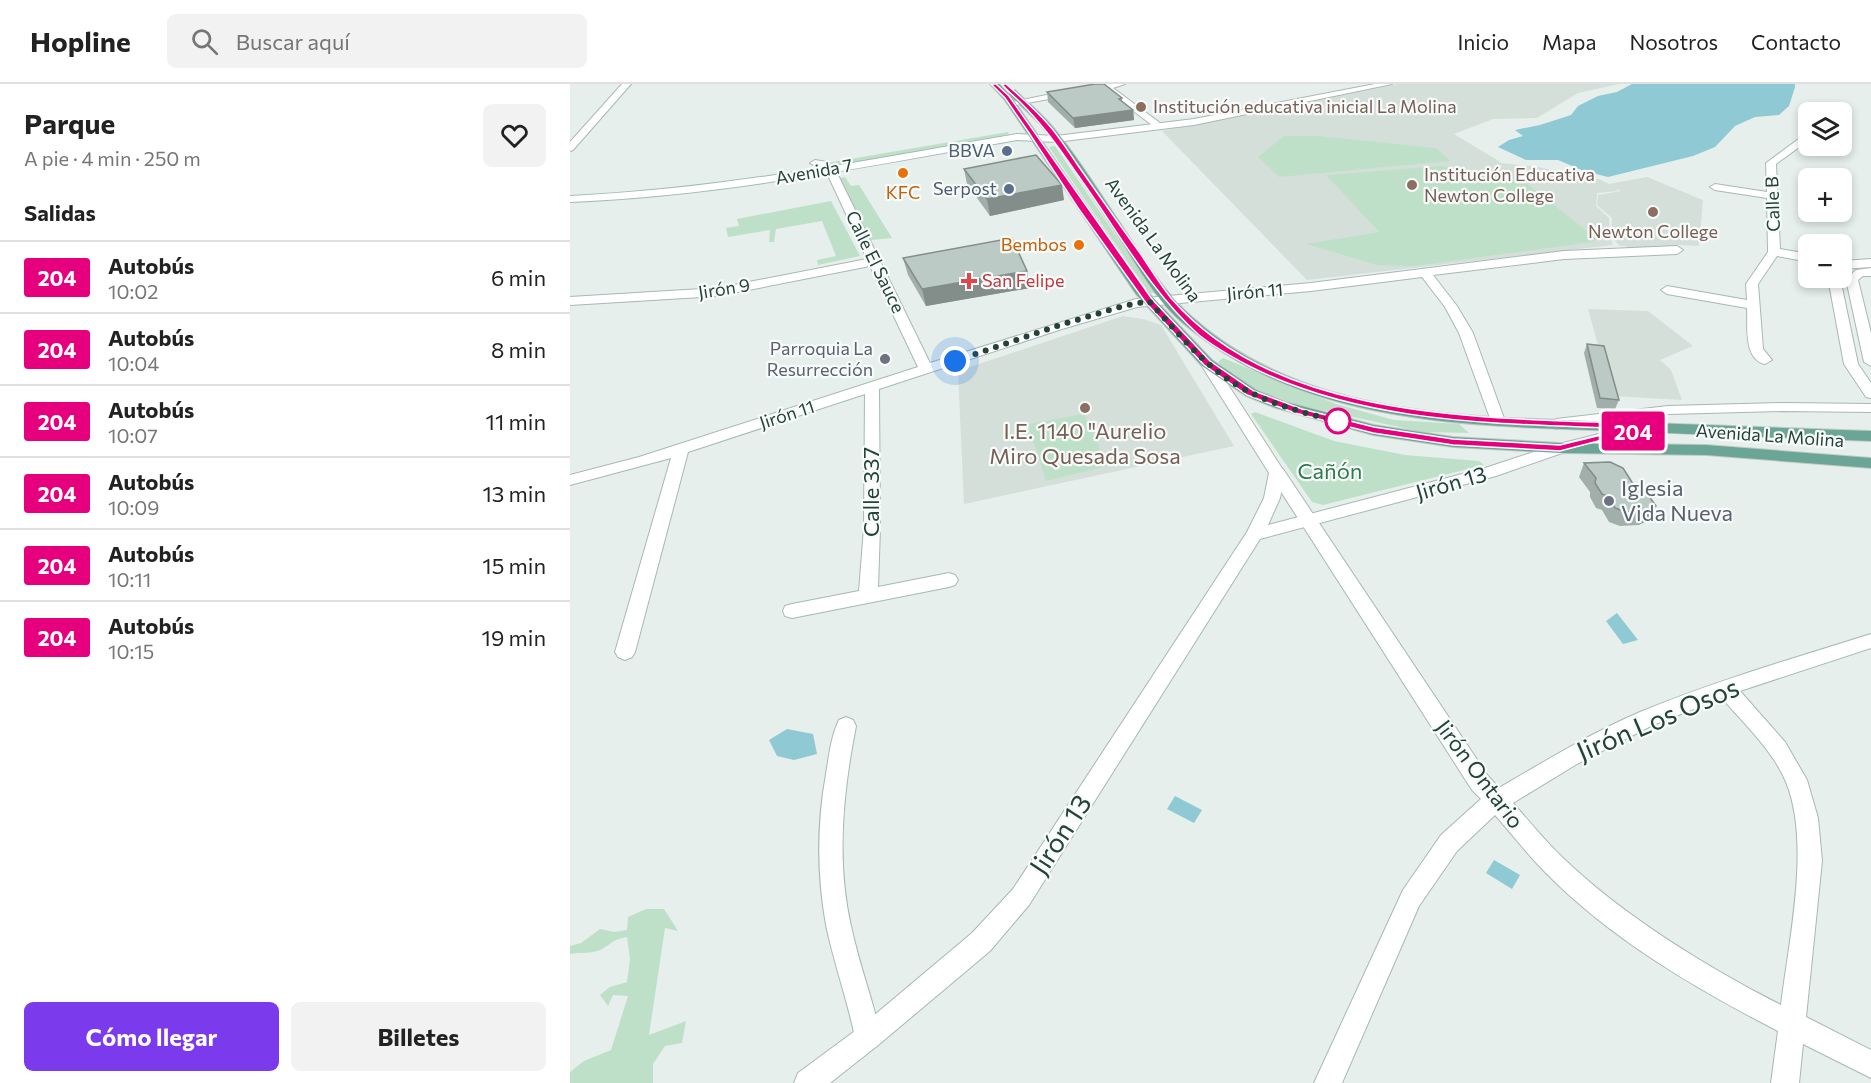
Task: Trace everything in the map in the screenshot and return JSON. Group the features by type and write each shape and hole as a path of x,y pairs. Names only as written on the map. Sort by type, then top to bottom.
{"main road":[{"name":"Avenida La Molina","path":"994,84 1011,103 1149,301 1207,363 1234,384 1271,401 1373,430 1453,442 1560,448 1706,450 1871,463"},
{"name":"Avenida La Molina","path":"1004,84 1055,137 1168,299 1204,334 1233,354 1270,373 1315,391 1371,405 1422,413 1553,424 1871,436"}],"street":[{"path":"570,148 627,84"},
{"path":"1011,103 1104,85 1121,84"},
{"path":"1055,137 1155,123 1368,84"},
{"path":"1055,137 1194,122 1388,84"},
{"path":"1104,85 1155,123"},
{"name":"Avenida 7","path":"570,189 692,181 1015,129 1055,137"},
{"name":"Avenida 7","path":"570,199 692,191 1032,133"},
{"name":"Calle B","path":"1765,360 1756,350 1752,284 1774,252 1771,163 1798,144"},
{"path":"815,163 823,164 830,169"},
{"name":"Calle El Sauce","path":"830,169 926,370"},
{"path":"1715,187 1773,196"},
{"name":"Jirón 11","path":"570,480 681,449 1123,306 1168,299 1293,289 1564,255 1677,250"},
{"name":"Calle B","path":"1774,252 1798,256"},
{"name":"Jirón 9","path":"570,301 718,292 875,261"},
{"path":"1852,264 1871,263"},
{"path":"1851,364 1871,364 1852,279 1860,273 1871,272"},
{"path":"1425,273 1451,306 1466,333 1498,420"},
{"path":"1836,288 1851,364 1871,394"},
{"path":"1667,290 1752,305"},
{"name":"Jirón Ontario","path":"1207,363 1276,473 1495,802 1555,866 1613,915 1718,985 1871,1064"},
{"name":"Calle 337","path":"868,596 872,528 872,388"},
{"path":"1553,424 1668,410 1783,407 1871,408"},
{"name":"Jirón 13","path":"1254,535 1490,472 1560,448 1647,427"},
{"path":"625,652 681,449"},
{"name":"Jirón 13","path":"808,1083 868,1037 981,942 1021,897 1254,535 1269,507 1275,490 1276,473"},
{"path":"792,611 949,580"},
{"name":"Jirón Los Osos","path":"1328,1083 1411,898 1449,843 1469,821 1495,802 1605,737 1646,718 1725,688 1871,641"},
{"path":"1725,688 1778,748 1796,780 1807,818 1810,861 1785,1083"},
{"path":"846,726 836,766 831,809 830,855 834,902 868,1037"}],"shaded area":[{"name":"Institución Educativa Newton College","path":"1398,84 1619,84 1578,93 1537,118 1493,119 1454,134 1502,163 1538,167 1601,180 1609,184 1647,177 1703,200 1699,246 1678,245 1627,249 1626,246 1620,246 1611,237 1612,218 1597,205 1598,195 1621,191 1615,188 1618,191 1597,193 1596,206 1609,218 1610,237 1613,245 1307,280 1162,131"},
{"path":"1588,309 1648,311 1693,346 1660,360 1671,370 1682,400 1612,396"},
{"name":"I.E. 1140 \"Aurelio Miro Quesada Sosa","path":"1123,316 1161,325 1234,446 964,504 958,371"}],"green space":[{"path":"1008,132 1009,135 834,166 827,163"},
{"path":"1284,136 1318,136 1436,148 1450,161 1279,177 1258,157"},
{"path":"1055,146 1155,293 1149,293 1049,147"},
{"path":"1441,166 1487,174 1515,174 1597,239 1592,242 1415,266 1377,265 1306,244 1379,232 1326,175"},
{"path":"845,177 851,186 859,185 892,238 871,240 838,178"},
{"path":"831,201 860,256 818,265 817,260 836,256 822,221 776,229 774,242 769,242 770,230 728,237 726,228 739,226 737,219"},
{"path":"1223,358 1336,404 1394,420 1459,424 1469,433 1422,432 1294,404 1248,386 1225,370 1218,362"},
{"name":"Cañón","path":"1255,412 1334,441 1405,455 1479,461 1484,465 1323,505 1312,502 1251,414"},
{"path":"1084,414 1108,466 1046,481 1028,424"},
{"path":"646,909 664,909 678,931 665,928 649,1035 686,1021 682,1043 665,1046 653,1064 653,1083 570,1083 570,1072 584,1061 611,1050 628,996 613,995 608,1006 600,995 610,987 627,982 630,959 627,937 617,939 600,950 592,952 570,954 570,946 581,943 600,929 614,932 627,930 628,917"}],"water":[{"path":"1632,84 1795,84 1795,87 1789,106 1779,115 1755,117 1735,126 1715,147 1693,156 1608,177 1584,171 1558,160 1526,160 1498,147 1509,140 1523,136 1515,130 1571,115 1578,106"},
{"path":"1617,613 1638,640 1623,644 1606,621"},
{"path":"787,729 813,734 817,754 794,760 777,756 769,740"},
{"path":"1175,796 1202,810 1194,823 1167,809"},
{"path":"1494,860 1520,875 1512,889 1486,873"}],"building":[{"path":"1104,84 1133,110 1073,118 1047,92"},
{"path":"1036,155 1062,185 987,199 964,169"},
{"path":"1012,238 1027,271 922,289 903,258"},
{"path":"1587,344 1604,346 1619,400 1600,398"},
{"path":"1610,462 1623,468 1637,490 1646,492 1656,506 1644,511 1626,512 1615,508 1608,496 1602,494 1595,483 1596,478 1584,463"}],"bus line":[{"name":"204","path":"994,84 1007,97 1140,291 1207,363 1234,384 1251,393 1299,411 1373,430 1453,442 1560,448 1647,427 1498,420 1422,413 1371,405 1315,391 1270,373 1233,354 1185,318 1168,299 1047,126 1004,84"}],"place":[{"name":"Institución educativa inicial La Molina","path":"1141,107"},
{"name":"BBVA","path":"1007,151"},
{"name":"KFC","path":"903,173"},
{"name":"Institución Educativa Newton College","path":"1412,185"},
{"name":"Serpost","path":"1009,189"},
{"name":"Newton College","path":"1653,212"},
{"name":"Bembos","path":"1079,245"},
{"name":"San Felipe","path":"969,281"},
{"name":"Parroquia La Resurrección","path":"885,359"},
{"name":"I.E. 1140 \"Aurelio Miro Quesada Sosa","path":"1085,408"},
{"name":"Iglesia Vida Nueva","path":"1609,501"}],"route":[{"path":"955,361 1057,326 1123,306 1149,301 1207,363 1234,384 1281,405 1340,422 1338,421"}]}
